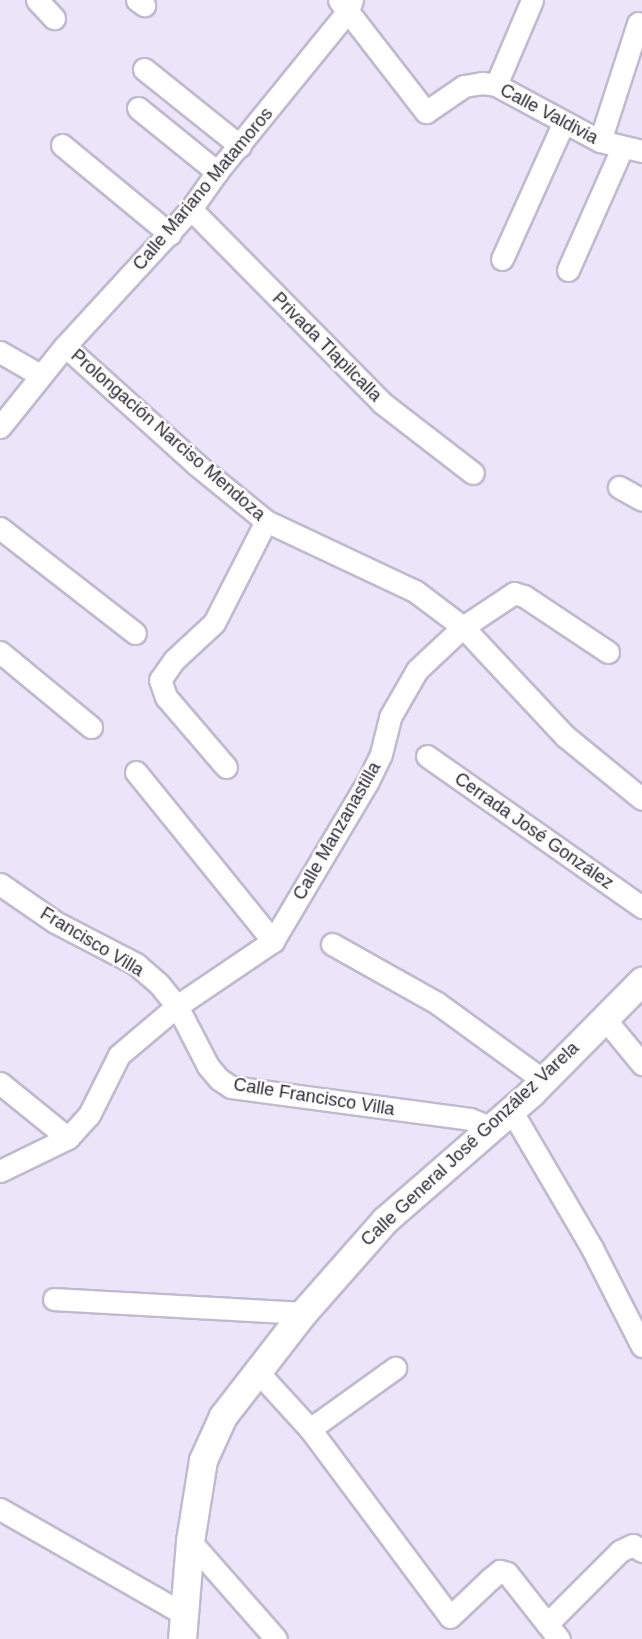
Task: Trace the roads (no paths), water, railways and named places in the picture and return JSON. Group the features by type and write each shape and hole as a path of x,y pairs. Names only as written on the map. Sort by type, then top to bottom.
{"street":[{"path":"37,0 54,18"},
{"path":"496,84 531,0"},
{"name":"Calle Valdivia","path":"346,4 426,112 464,86 482,83 496,84 600,141 632,149"},
{"name":"Calle Mariano Matamoros","path":"0,428 65,346 191,209 346,4"},
{"path":"600,141 638,24"},
{"path":"144,69 240,146"},
{"path":"138,108 217,172"},
{"path":"502,259 564,122"},
{"path":"62,145 170,234"},
{"path":"568,270 632,149"},
{"name":"Privada Tlapilcalla","path":"191,209 381,402 473,473"},
{"name":"Prolongación Narciso Mendoza","path":"65,346 197,465 266,521 415,591 463,627 565,736 642,799"},
{"path":"0,352 40,375"},
{"path":"619,486 642,501"},
{"path":"226,767 166,697 160,680 174,660 214,623 266,521"},
{"path":"0,528 135,633"},
{"name":"Calle Manzanastilla","path":"68,1138 89,1115 119,1055 177,1006 273,941 367,783 381,754 390,717 417,670 463,627 514,593 524,596 608,652"},
{"path":"0,652 91,727"},
{"name":"Cerrada José González","path":"427,756 642,907"},
{"path":"136,772 273,941"},
{"name":"Francisco Villa","path":"0,884 55,922 136,964 159,984 177,1006"},
{"path":"332,944 437,1003 543,1080"},
{"name":"Calle General José González Varela","path":"184,1627 190,1541 202,1460 224,1416 303,1313 385,1220 543,1080 642,981"},
{"name":"Calle Francisco Villa","path":"177,1006 208,1066 219,1079 231,1087 470,1119 501,1119"},
{"path":"604,1018 642,1064"},
{"path":"0,1083 68,1138 0,1171"},
{"path":"501,1119 592,1248 642,1346"},
{"path":"54,1299 303,1313"},
{"path":"310,1429 395,1368"},
{"path":"257,1371 310,1429 450,1617 500,1571 514,1578 553,1632 620,1551 633,1545 642,1551"},
{"path":"0,1509 184,1627"},
{"path":"190,1541 276,1639"}]}
